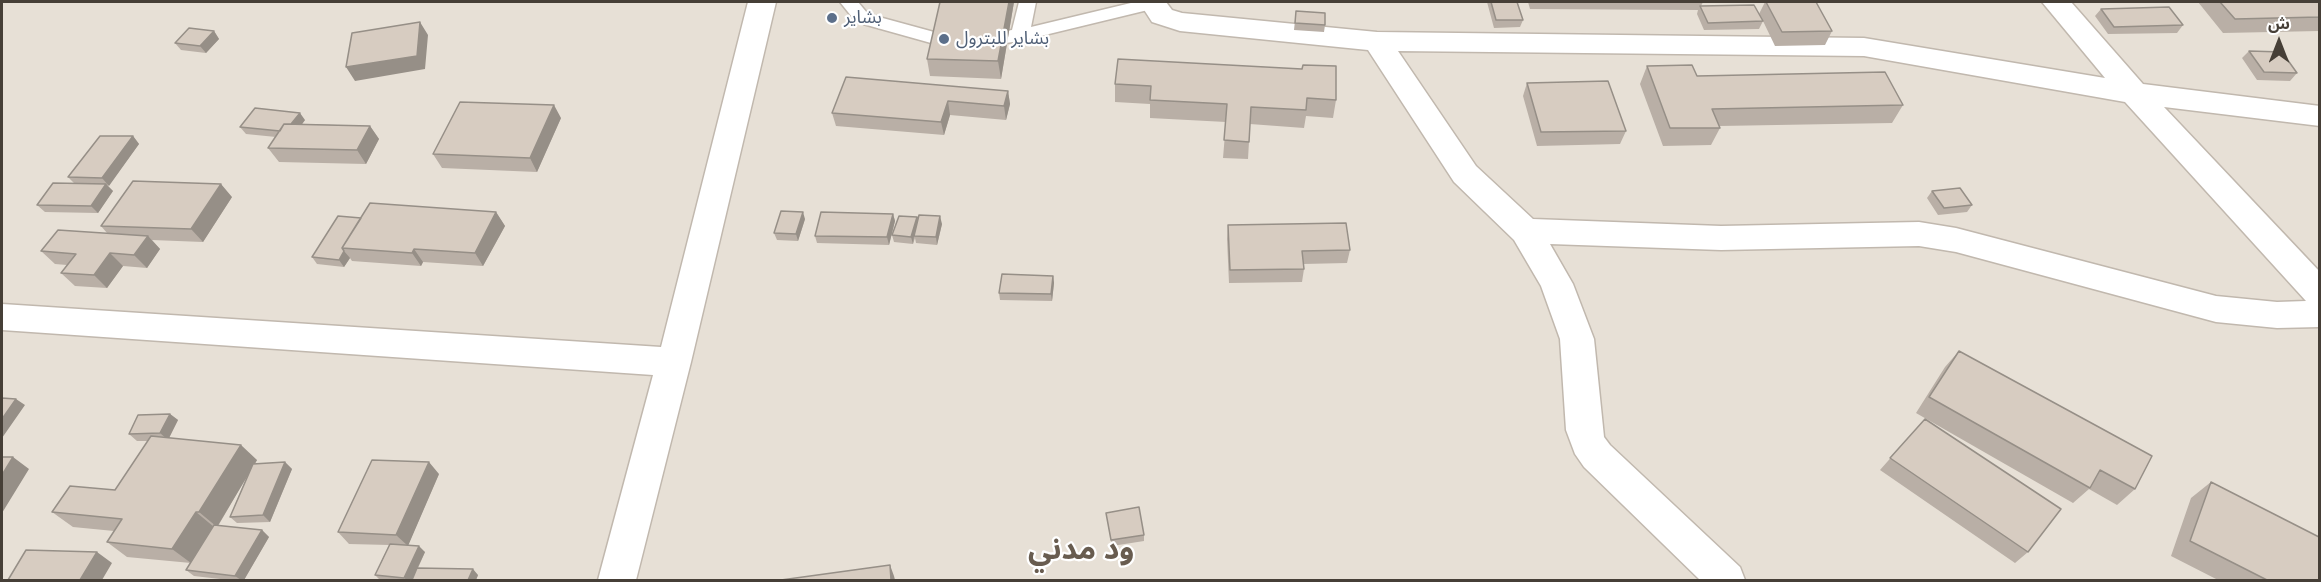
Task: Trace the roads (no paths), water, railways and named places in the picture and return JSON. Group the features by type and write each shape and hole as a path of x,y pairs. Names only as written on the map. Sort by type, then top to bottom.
{"street":[{"path":"617,580 674,362 762,2"},
{"path":"1152,2 1162,16 1180,22 1377,41 1863,47 2134,93 2319,116"},
{"path":"2056,2 2134,93 2319,294"},
{"path":"1377,41 1465,174 1525,231 1557,284 1577,339 1584,430 1588,443 1597,456 1726,580"},
{"path":"1525,231 1721,238 1919,234 1956,240 2216,309 2277,315 2319,314"},
{"path":"2,316 674,362"}],"lane":[{"path":"849,2 862,18 956,44 1020,35 1152,2"},
{"path":"1020,35 1027,2"}],"place":[{"name":"بشاير","path":"832,18"},
{"name":"بشاير للبترول","path":"944,39"}],"district":[{"name":"ود مدني","path":"1081,551"}]}
